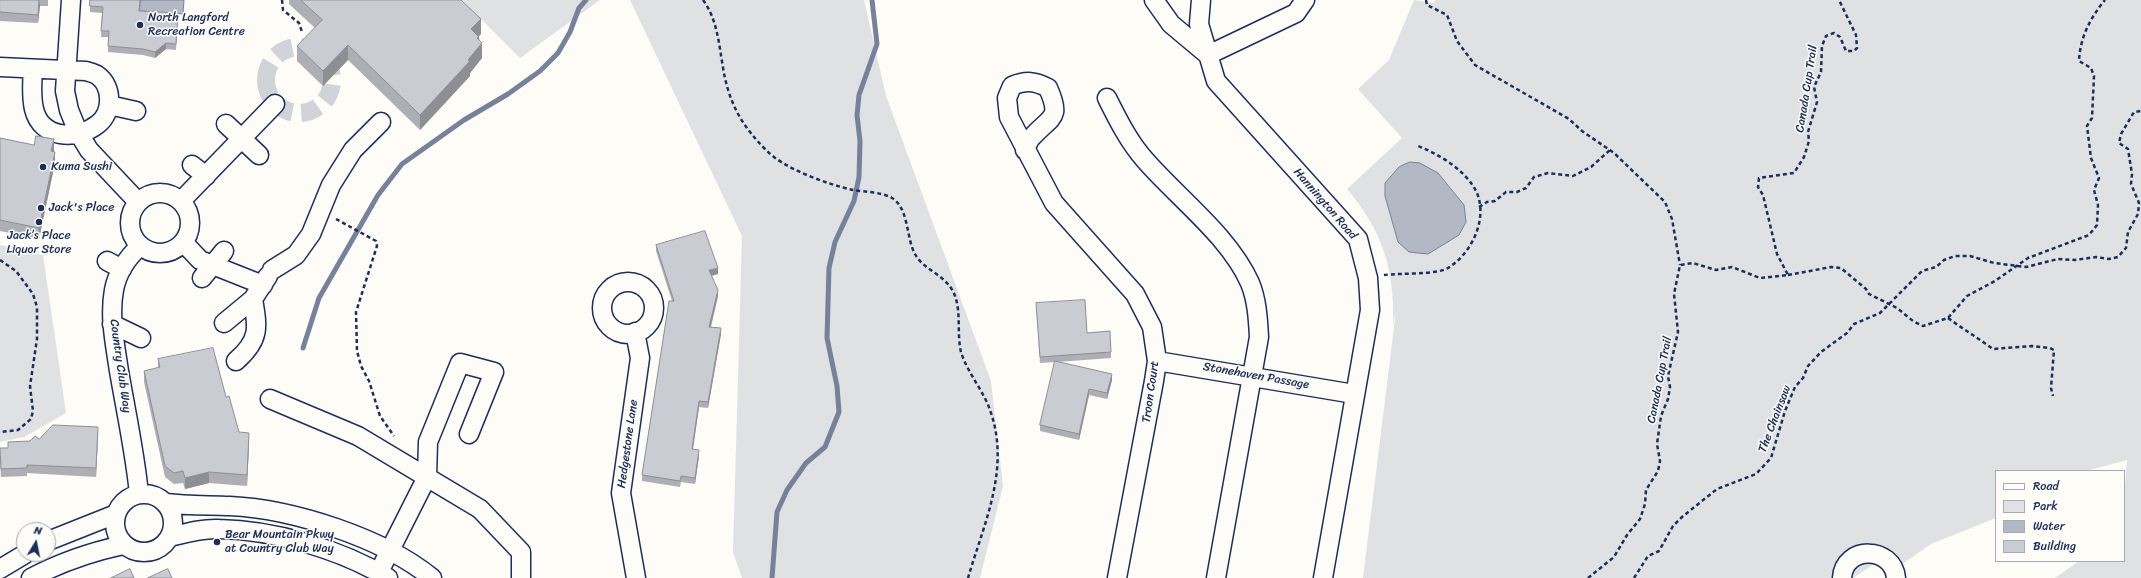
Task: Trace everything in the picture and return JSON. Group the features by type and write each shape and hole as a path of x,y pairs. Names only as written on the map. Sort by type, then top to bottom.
{"street":[{"path":"71,0 65,91 69,110 78,132 89,150 138,202"},
{"path":"1154,0 1171,24 1208,55 1296,13 1305,0"},
{"name":"Hannington Road","path":"1201,0 1200,24 1216,81 1358,239 1368,278 1370,310 1354,394 1323,578"},
{"path":"2,65 33,69 86,71 97,75 105,83 109,94 109,105 100,122 92,128 66,135 52,133 41,125 34,110 32,98 33,69"},
{"path":"1107,98 1124,131 1144,160 1220,240 1238,262 1250,284 1258,312 1259,337 1216,578"},
{"path":"181,202 275,104"},
{"path":"109,105 136,111"},
{"path":"224,324 258,292 274,262 296,254 311,234 331,185 349,156 381,122"},
{"path":"226,124 259,156"},
{"name":"Troon Court","path":"1025,150 1054,204 1135,294 1152,327 1157,361 1118,578"},
{"path":"192,165 206,176"},
{"path":"162,192 174,196 181,202 188,212 191,224 183,242 173,249 163,252 140,246 133,236 130,224 133,212 138,202 150,194 162,192"},
{"path":"183,242 200,260 208,272 258,292"},
{"name":"Country Club Way","path":"139,494 112,324 112,306 114,265 132,254 140,246"},
{"path":"208,272 224,251"},
{"path":"236,361 254,342 257,321 258,292"},
{"path":"112,324 141,338"},
{"name":"Hedgestone Lane","path":"635,332 640,358 621,492 636,578"},
{"name":"Stonehaven Passage","path":"1157,361 1354,394"},
{"path":"170,537 218,528 256,532 308,543 346,556 383,575 389,552 427,477 428,442 460,363 494,372 469,434"},
{"path":"270,399 358,436 480,508 522,552 521,578"},
{"path":"139,494 158,497 166,503 172,513 174,525 170,537 161,547 149,552 135,551 124,544 117,535 114,524 116,514 121,504 129,497 139,494"},
{"path":"166,503 188,506 230,506 268,511 310,520 353,534 389,552 432,578"},
{"path":"56,538 116,514"},
{"path":"31,578 59,563 124,544"},
{"path":"1842,578 1843,570 1853,557 1869,552 1885,557 1895,569 1896,578"},
{"path":"0,569 16,559"}],"path":[{"path":"282,0 283,10 298,23 302,32"},
{"path":"703,0 717,32 727,86 736,113 742,123 766,151 780,162 796,171 850,189 885,195 898,203 915,255 923,264 951,287 957,308 961,352 991,411 998,445 995,488 992,506 968,578"},
{"path":"1426,0 1427,5 1447,15 1457,41 1475,65 1569,118 1582,131 1610,150 1665,202 1672,219 1680,265 1693,263 1716,270 1732,267 1760,278 1788,275 1831,267 1841,268 1866,289 1869,294 1889,304 1913,321 1923,326 1948,318 1967,296 1995,281 2028,258 2089,235 2097,225 2098,205 2094,190 2099,178 2091,158 2087,126 2092,118 2094,76 2090,68 2079,61 2080,44 2089,25 2105,0"},
{"name":"Canada Cup Trail","path":"1788,275 1777,254 1763,195 1758,187 1759,178 1794,173 1804,157 1809,141 1808,132 1817,102 1814,87 1821,72 1822,46 1826,36 1834,33 1840,37 1846,51 1857,48 1856,35 1839,0"},
{"name":"The Chainsaw","path":"1634,578 1648,556 1659,551 1672,526 1682,517 1717,489 1756,474 1771,458 1785,411 1795,387 1803,378 1808,366 1821,352 1847,333 1854,324 1880,313 1922,271 1936,267 1944,260 1955,256 1970,256 1994,263 2026,267 2058,259 2076,260 2096,257 2109,259 2118,257 2126,248 2128,232 2138,214 2139,203 2131,184 2132,174 2128,149 2119,143 2134,112 2141,110"},
{"path":"1368,278 1405,272 1432,272 1447,268 1460,258 1472,244 1478,224 1479,206 1477,193 1464,176 1444,160 1418,146"},
{"path":"1479,206 1487,202 1495,201 1506,192 1517,192 1526,188 1534,177 1548,173 1573,176 1591,167 1610,150"},
{"path":"346,224 376,241 376,246 356,312 356,351 361,366 369,381 380,416 400,442"},
{"path":"0,260 16,272 33,294 37,307 37,339 30,386 32,411 31,419 26,425 18,430 0,432"},
{"name":"Canada Cup Trail","path":"1588,578 1614,557 1627,535 1640,519 1645,504 1646,490 1658,471 1660,461 1657,444 1661,416 1668,399 1670,387 1668,376 1678,332 1674,294 1680,265"},
{"path":"1948,318 1961,328 1980,338 1993,349 2032,346 2050,348 2054,350 2051,388 2053,396"}],"green space":[{"path":"462,0 600,0 520,58"},
{"path":"630,0 864,0 886,96 991,381 1003,486 980,578 742,578 733,552 742,236"},
{"path":"1414,0 1434,3 1435,0 2141,0 2141,578 2055,578 2078,562 2125,562 2125,487 2127,460 2090,470 1995,470 1995,518 1931,544 1895,569 1885,557 1853,578 1363,578 1396,311 1393,326 1392,287 1384,253 1370,220 1347,189 1402,138 1358,89 1389,60"},
{"path":"0,245 43,255 66,413 24,437 0,442"}],"water":[{"path":"141,0 184,0 183,14 140,11"},
{"path":"1410,162 1420,163 1438,173 1464,205 1466,222 1459,235 1428,254 1409,252 1398,242 1385,196 1385,183 1399,167"}],"building":[{"path":"0,0 39,0 38,15 0,12"},
{"name":"North Langford Recreation Centre","path":"90,0 140,0 139,11 178,13 176,44 166,43 155,52 143,49 108,46 109,31 101,31 103,7 90,6"},
{"path":"301,0 461,0 481,19 471,29 479,37 477,38 482,43 468,60 470,61 420,115 348,45 323,71 297,46 322,20"},
{"path":"36,136 54,139 51,151 55,152 39,228 0,220 0,138 34,145"},
{"path":"705,231 718,268 709,270 718,290 709,327 721,328 708,402 699,401 692,449 699,450 695,478 681,476 680,481 642,475 669,301 674,301 656,245"},
{"path":"1085,300 1087,333 1110,331 1111,352 1040,357 1036,303"},
{"path":"213,348 226,397 229,396 239,432 249,433 247,475 209,472 185,478 183,471 174,473 165,466 144,371 160,367 158,359"},
{"path":"1055,361 1112,374 1107,393 1089,389 1079,434 1040,425"},
{"path":"53,425 98,427 96,468 27,465 27,468 1,469 0,448 8,448 8,442 30,441 35,436 39,439"},
{"path":"130,569 134,578 111,578"},
{"path":"168,569 172,578 148,578"}],"waterway":[{"path":"303,348 319,298 378,195 402,164 464,120 508,94 540,71 558,53 570,32 579,8 586,0"},
{"path":"772,578 777,512 787,490 806,463 825,447 839,412 837,386 827,338 829,268 835,242 854,201 859,177 860,141 857,115 859,95 877,44 872,0"}],"tunnel":[{"path":"293,47 305,47 317,52 327,62 332,74 332,80 330,93 317,108 305,113 293,113 281,108 271,98 266,86 266,74 271,62 281,52 293,47"}],"place":[{"name":"North Langford Recreation Centre","path":"140,25"},
{"name":"Kuma Sushi","path":"43,167"},
{"name":"Jack's Place","path":"41,208"},
{"name":"Jack’s Place Liquor Store","path":"39,222"},
{"name":"Bear Mountain Pkwy at Country Club Way","path":"217,542"}]}
